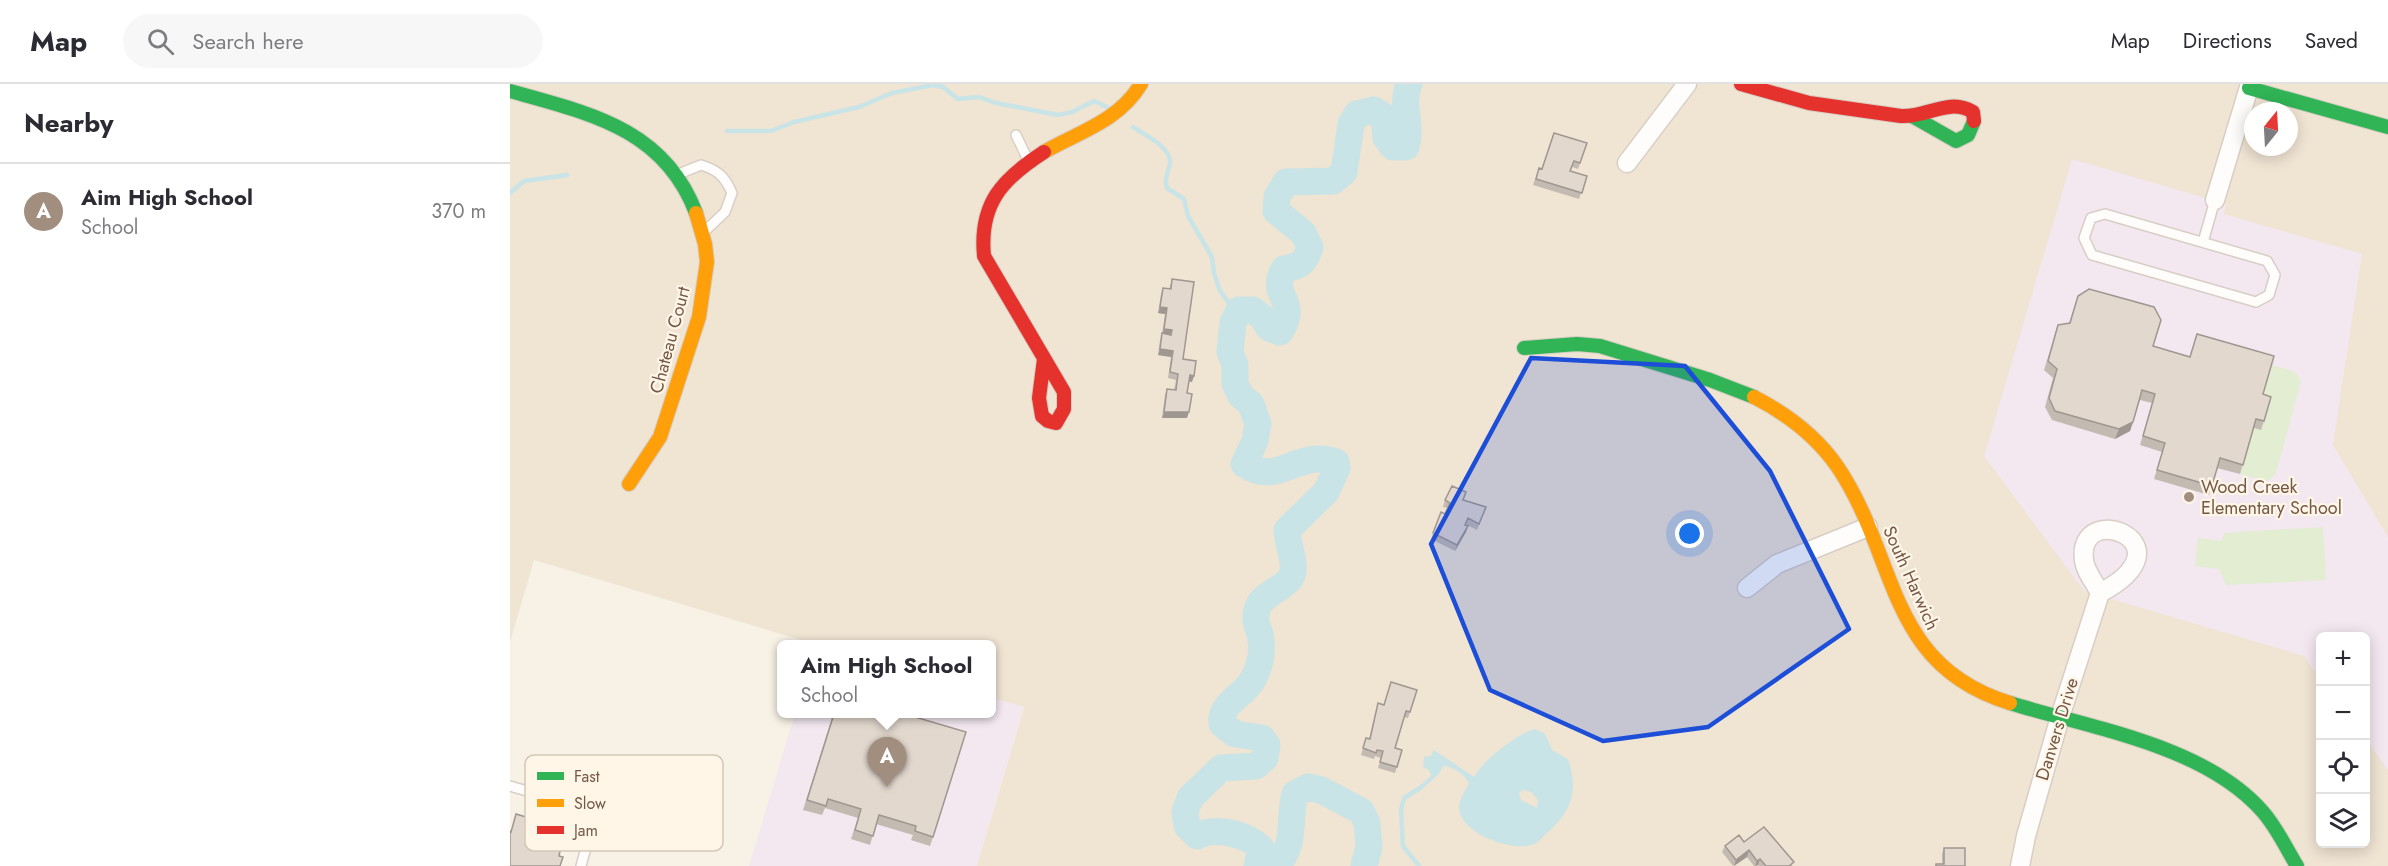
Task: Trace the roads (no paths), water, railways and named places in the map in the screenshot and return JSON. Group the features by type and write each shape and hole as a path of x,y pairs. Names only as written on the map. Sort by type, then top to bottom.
{"street":[{"path":"1044,359 984,256 980,236 988,208 998,189 1029,162 1061,142 1122,110 1133,100 1141,84"},
{"path":"1627,163 1687,84"},
{"path":"1741,84 1764,93 1806,102 1912,116"},
{"path":"2215,200 2249,86 2388,127"},
{"name":"Chateau Court","path":"510,91 607,120 636,136 657,154 675,176 691,202 703,234 706,262 701,305 656,445 629,484"},
{"name":"South Harwich","path":"1524,348 1593,345 1660,364 1761,399 1812,436 1830,456 1850,486 1915,637 1957,680 2009,703 2060,717 2173,755 2235,788 2261,810 2297,866"},
{"path":"1747,588 1777,564 1868,526"},
{"name":"Danvers Drive","path":"2020,866 2060,717 2100,593"}],"lane":[{"path":"1016,135 1029,162"},
{"path":"675,176 701,165 713,168 725,177 732,193 725,212 703,234"},
{"path":"2203,242 2215,200"},
{"path":"2105,214 2203,242 2267,261 2275,275 2269,295 2256,302 2092,255 2084,238 2091,218 2105,214"},
{"path":"510,786 525,791"},
{"path":"581,866 585,851"}],"water":[{"path":"1535,729 1545,734 1552,750 1568,759 1573,781 1568,808 1556,824 1536,843 1514,846 1502,843 1489,839 1468,826 1459,808 1461,798 1469,783 1455,769 1443,766 1439,774 1422,789 1419,786 1431,776 1429,770 1423,767 1424,757 1431,756 1434,750 1474,777 1492,756","holes":["1523,790 1531,792 1538,800 1537,808 1521,800 1519,793"]}],"waterway":[{"path":"1257,866 1261,848 1255,843 1239,835 1222,832 1197,836 1187,826 1185,812 1190,798 1221,768 1256,766 1265,758 1267,745 1262,738 1235,734 1222,724 1222,717 1228,705 1248,687 1258,667 1261,645 1256,623 1257,610 1264,598 1291,577 1293,562 1287,530 1326,492 1337,468 1336,462 1322,459 1267,472 1244,464 1255,441 1258,424 1251,404 1241,396 1235,384 1235,365 1230,352 1233,323 1239,310 1253,310 1263,318 1269,328 1280,332 1286,321 1287,313 1281,293 1280,278 1284,269 1295,267 1304,260 1310,247 1303,233 1276,211 1277,197 1286,182 1333,181 1344,172 1351,124 1357,114 1374,110 1384,116 1386,138 1393,147 1406,147 1408,138 1406,100 1409,84"},
{"path":"727,131 771,131 794,122 859,107 892,93 933,85 943,87 958,99 979,97 996,103 1058,115 1072,112 1094,101 1107,107"},
{"path":"1133,127 1167,152 1170,164 1166,178 1167,188 1184,199 1188,216 1212,257 1220,291 1237,313"},
{"path":"510,193 524,181 567,175"},
{"path":"1276,866 1287,850 1295,794 1308,787 1321,790 1361,811 1367,823 1369,847 1364,866"},
{"path":"1419,866 1403,846 1401,810 1404,798 1420,788"}],"place":[{"name":"Wood Creek Elementary School","path":"2189,497"},
{"name":"Aim High School","path":"887,787"}]}
